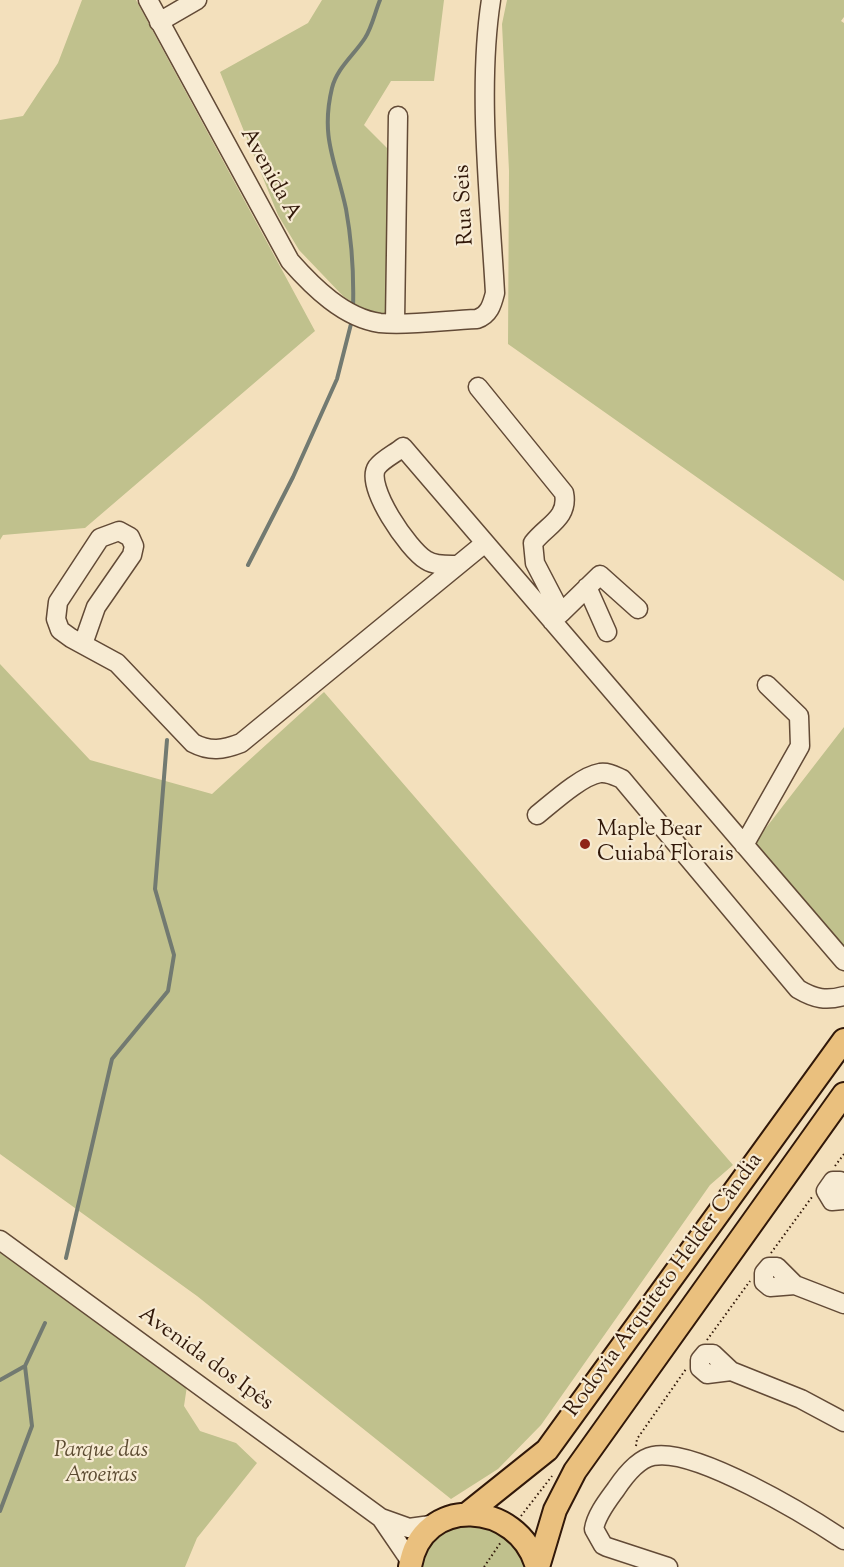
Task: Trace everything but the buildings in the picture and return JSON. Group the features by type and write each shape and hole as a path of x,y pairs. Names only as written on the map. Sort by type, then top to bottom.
{"main road":[{"name":"Rodovia Arquiteto Helder Cândia","path":"467,1514 547,1450 844,1040"},
{"name":"Rodovia Arquiteto Helder Cândia","path":"538,1567 555,1510 575,1471 844,1094"},
{"path":"411,1565 422,1539 438,1524 467,1514 491,1517 512,1528 529,1546 538,1567"}],"street":[{"name":"Avenida A","path":"148,0 290,261 317,289 350,312 365,319 395,322"},
{"path":"159,22 197,0"},
{"name":"Rua Seis","path":"395,322 477,319 488,313 492,305 495,293 486,129 487,24 491,0"},
{"path":"395,322 398,116"},
{"path":"478,387 564,493 567,506 533,543 535,563 556,617"},
{"path":"458,566 426,560 411,546 375,492 374,476 378,467 403,447 485,543 556,617 744,845 844,961"},
{"path":"83,644 96,607 132,555 134,546 130,537 119,531 100,538 58,602 56,619 60,630 83,644 117,663 194,743 206,749 225,749 241,744 485,543"},
{"path":"556,617 600,575 638,609"},
{"path":"587,587 607,632"},
{"path":"744,845 801,746 802,733 799,716 767,685"},
{"path":"537,815 598,773 610,773 622,779 798,989 815,999 844,996"},
{"path":"844,1186 840,1182 833,1181 825,1191 832,1201 844,1200"},
{"name":"Avenida dos Ipês","path":"0,1240 381,1518 409,1528 438,1524"},
{"path":"795,1285 844,1304"},
{"path":"731,1371 801,1399 844,1422"},
{"path":"668,1567 607,1548 594,1529 599,1515 622,1481 638,1464 653,1456 674,1456 733,1479 789,1507 844,1540"},
{"name":"Avenida dos Ipês","path":"381,1518 411,1565"}],"green space":[{"path":"82,0 136,0 315,331 85,528 3,535 0,540 0,120 23,116 58,63"},
{"path":"322,0 444,0 434,81 391,81 364,125 391,152 387,314 363,310 343,296 299,250 278,215 220,72 308,23"},
{"path":"507,0 844,0 844,17 841,21 844,23 844,581 508,344 509,171 502,24"},
{"path":"0,664 90,760 212,794 324,692 733,1165 710,1185 541,1425 498,1469 451,1499 197,1296 0,1154"},
{"path":"844,727 844,950 755,848 755,842"},
{"name":"Parque das Aroeiras","path":"0,1249 187,1386 184,1406 200,1431 236,1443 257,1463 197,1538 185,1567 0,1567"},
{"path":"478,1522 514,1541 526,1567 418,1567 428,1547 440,1534 457,1526"}],"waterway":[{"path":"353,309 350,234 331,150 329,106 334,81 367,34 380,0"},
{"path":"248,565 293,477 337,379 352,320"},
{"path":"66,1258 112,1059 168,991 174,955 155,889 167,740"},
{"path":"0,1511 32,1426 25,1366 45,1323"},
{"path":"0,1380 25,1366"}],"place":[{"name":"Maple Bear Cuiabá Florais","path":"585,844"}]}
